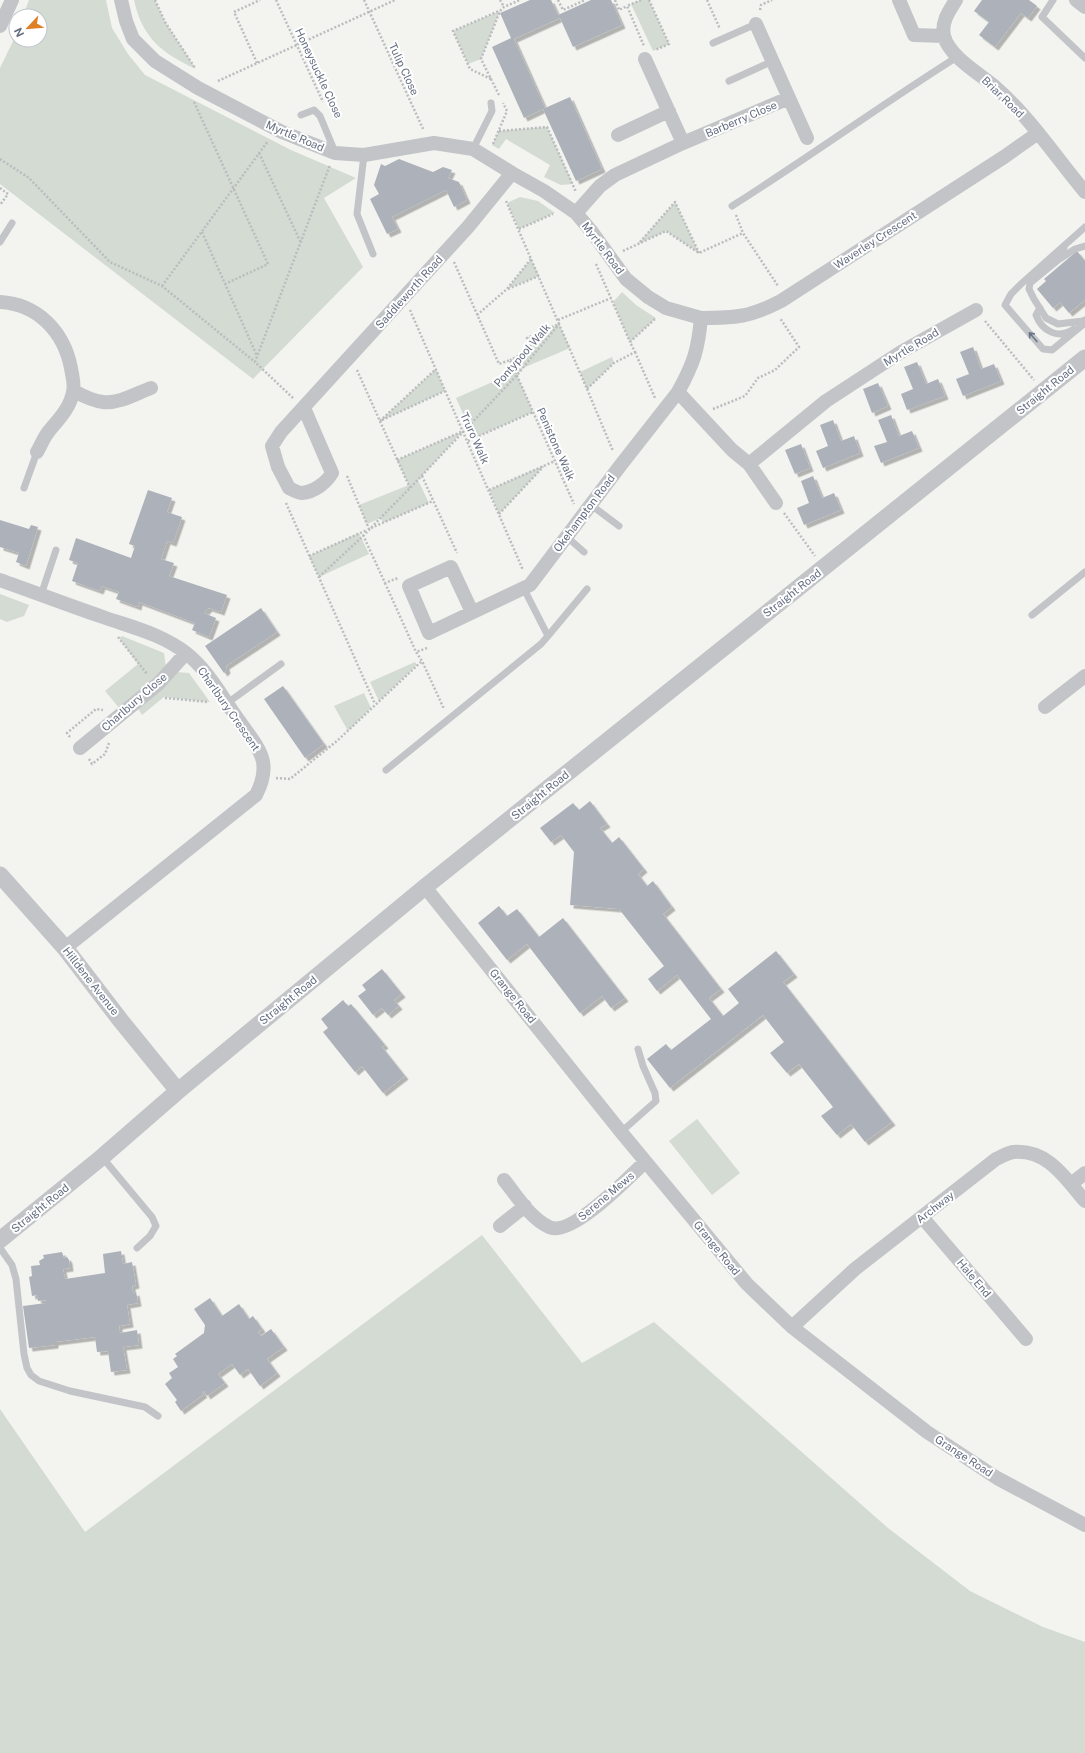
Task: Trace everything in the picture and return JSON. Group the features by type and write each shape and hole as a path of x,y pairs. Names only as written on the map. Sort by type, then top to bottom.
{"street":[{"path":"0,26 12,0"},
{"name":"Myrtle Road","path":"121,0 126,21 133,39 155,61 198,88 277,129 335,153 364,155 430,144 473,149 512,173 579,209 592,232 626,279 648,297 666,308 701,318"},
{"path":"899,0 914,34 944,36 944,20 956,0"},
{"path":"1076,0 1085,7"},
{"name":"Barberry Close","path":"579,209 600,186 615,175 683,143 789,98 756,24"},
{"name":"Briar Road","path":"944,36 949,48 957,57 995,87 1038,133 1085,192"},
{"path":"646,56 683,143"},
{"path":"789,98 808,138"},
{"path":"618,135 669,111"},
{"name":"Waverley Crescent","path":"701,318 734,318 761,312 786,298 980,173 1038,133"},
{"name":"Saddleworth Road","path":"289,488 278,467 272,446 291,420 304,408 448,250 512,173"},
{"path":"0,302 10,303 34,313 46,321 55,330 64,344 69,359 74,392 64,414 48,432 37,452"},
{"name":"Myrtle Road","path":"749,464 826,401 901,352 976,310"},
{"path":"701,318 698,346 692,367 678,392 732,450 749,464 776,503"},
{"name":"Straight Road","path":"0,1240 102,1157 178,1091 425,887 1085,358"},
{"path":"74,392 92,400 104,402 115,401 151,388"},
{"name":"Okehampton Road","path":"430,632 527,587 678,392"},
{"path":"289,488 301,493 320,486 328,480 332,473 304,408"},
{"path":"430,632 409,586 451,566 472,612"},
{"name":"Charlbury Crescent","path":"0,580 161,638 186,653 201,667 226,704 257,745 265,763 264,776 256,795 65,948"},
{"name":"Charlbury Close","path":"80,748 158,684 186,653"},
{"path":"1045,707 1085,676"},
{"name":"Hilldene Avenue","path":"0,875 65,948 121,1021 178,1091"},
{"name":"Grange Road","path":"425,887 645,1162 747,1284 792,1327 927,1432 997,1478 1085,1526"},
{"name":"Archway","path":"792,1327 854,1269 996,1159 1012,1152 1032,1154 1052,1163 1085,1201"},
{"name":"Serene Mews","path":"504,1180 525,1206 538,1219 550,1228 565,1227 582,1218 645,1162"},
{"path":"1071,1184 1085,1173"},
{"path":"500,1226 525,1206"},
{"name":"Hale End","path":"922,1217 1026,1339"}],"lane":[{"path":"1053,0 1042,17 1085,58"},
{"path":"713,43 756,24"},
{"path":"732,206 791,168 843,131 957,57"},
{"path":"729,81 773,61"},
{"path":"473,149 492,111 491,103"},
{"path":"301,115 314,110 320,116 335,153"},
{"path":"364,155 357,214 373,254"},
{"path":"0,242 12,223"},
{"path":"1084,321 1052,350 1043,349 1005,305 1010,294 1085,227"},
{"path":"1058,260 1064,246"},
{"path":"1084,321 1058,324 1046,318 1029,289 1030,283 1058,260 1075,249 1085,246"},
{"path":"1040,308 1036,315 1039,322 1043,328 1057,335 1072,331 1084,321"},
{"path":"24,488 37,452"},
{"path":"591,505 620,526"},
{"path":"567,537 584,552"},
{"path":"41,595 56,550"},
{"path":"1032,614 1085,572"},
{"path":"527,587 548,636"},
{"path":"386,770 448,718 541,644 586,589"},
{"path":"226,704 281,664"},
{"path":"621,1132 656,1101 656,1093 643,1066 638,1049"},
{"path":"102,1157 152,1217 156,1226 150,1236 137,1248"},
{"path":"0,1248 12,1265 16,1279 24,1354 27,1368 31,1375 38,1381 70,1392 145,1407 158,1416"}],"path":[{"path":"155,0 165,22 200,73"},
{"path":"257,63 234,12 260,0"},
{"name":"Honeysuckle Close","path":"276,0 324,103"},
{"name":"Tulip Close","path":"364,0 430,144"},
{"path":"225,284 268,264 192,99 198,88 214,83 395,0"},
{"path":"500,0 504,7"},
{"path":"491,79 470,69 453,32 500,11 504,7 520,0"},
{"path":"558,0 563,10 585,0"},
{"path":"615,0 619,10 641,0"},
{"path":"627,6 646,56 669,44 649,0"},
{"path":"707,0 725,38"},
{"path":"759,0 761,5"},
{"path":"500,11 481,59 507,111 498,131 547,127 579,209"},
{"path":"162,286 233,187 277,129"},
{"path":"259,153 300,242"},
{"path":"255,362 335,153"},
{"path":"0,159 29,178 110,262 162,286 255,362 304,408"},
{"path":"0,188 8,194 0,205"},
{"path":"501,188 559,324 527,338 532,349 536,352"},
{"path":"638,244 675,202 699,253"},
{"path":"732,206 744,234 786,298"},
{"path":"518,228 558,212"},
{"path":"610,257 666,231 699,253"},
{"path":"202,232 258,357"},
{"path":"699,253 744,234"},
{"path":"448,250 499,364 532,349"},
{"path":"477,315 507,289 531,259"},
{"path":"596,264 662,413"},
{"path":"507,289 539,276"},
{"name":"Truro Walk","path":"405,297 489,490 527,587"},
{"path":"558,320 611,298"},
{"path":"700,415 745,396 758,378 775,370 799,347 771,306"},
{"path":"630,342 666,308"},
{"path":"976,310 1043,391"},
{"name":"Pontypool Walk","path":"319,577 422,476 517,375 559,324 620,466"},
{"path":"587,389 614,363 635,352"},
{"path":"352,356 410,488"},
{"name":"Penistone Walk","path":"510,360 580,519"},
{"path":"380,421 436,369"},
{"path":"380,421 445,391"},
{"path":"468,441 533,412"},
{"path":"397,460 463,431"},
{"path":"489,490 555,461"},
{"path":"499,514 545,465"},
{"path":"332,473 344,472 369,529"},
{"path":"422,476 459,558 451,566"},
{"path":"289,488 286,504 375,704"},
{"path":"309,556 433,501"},
{"path":"776,503 823,568"},
{"path":"363,535 416,652 422,661 448,718"},
{"path":"385,583 401,576 409,586"},
{"path":"416,652 432,646 430,632"},
{"path":"264,776 290,779 338,740 422,661"}],"shaded area":[{"path":"29,0 106,0 112,28 128,54 145,75 291,150 356,178 324,198 363,267 253,379 0,184 0,68 10,48 48,48 48,8 26,8"},
{"path":"134,0 155,0 165,22 196,69 164,51 148,35 142,25"},
{"path":"641,0 649,0 669,44 653,51 631,4"},
{"path":"500,11 481,59 468,64 453,31"},
{"path":"547,127 573,184 561,185 544,177 550,165 506,139 499,149 492,145 499,131"},
{"path":"520,197 538,201 555,213 519,229 507,203"},
{"path":"675,202 699,253 666,231 638,244"},
{"path":"531,259 539,276 507,289"},
{"path":"622,292 636,305 656,318 630,342 613,302"},
{"path":"559,324 570,348 523,368 517,375 533,412 474,438 456,398 515,372 510,360 532,349 527,338"},
{"path":"612,357 614,363 587,389 580,372"},
{"path":"436,369 445,391 380,421"},
{"path":"463,431 418,480 429,503 383,523 381,518 367,524 359,505 409,485 397,460"},
{"path":"545,465 499,514 489,490"},
{"path":"359,533 369,554 319,577 309,556"},
{"path":"0,594 29,605 24,616 7,622 0,619"},
{"path":"122,636 164,653 166,667 149,685 120,709 105,691 138,664 119,638"},
{"path":"415,662 417,665 379,701 370,682"},
{"path":"176,672 189,673 210,702 164,697 142,715 137,707"},
{"path":"364,693 371,708 348,731 334,706"},
{"path":"697,1119 740,1173 712,1195 669,1141"},
{"path":"482,1235 582,1363 654,1322 888,1528 970,1591 1043,1627 1085,1642 1085,1753 0,1753 0,1409 85,1532"}],"building":[{"path":"530,0 551,0 558,15 591,0 611,0 622,25 573,47 560,18 514,39 545,108 570,97 602,169 576,181 543,109 524,118 492,47 511,38 500,13"},
{"path":"982,0 1029,0 1037,6 1028,18 1021,13 995,47 979,35 989,22 974,11"},
{"path":"399,159 433,172 443,167 452,170 448,178 459,182 467,200 454,207 446,190 392,217 398,229 387,234 370,199 379,194 374,185 381,164 385,166"},
{"path":"1077,251 1085,261 1085,300 1069,313 1060,302 1053,308 1037,289 1046,281 1044,279"},
{"path":"973,347 981,369 994,364 1001,381 963,396 956,379 969,374 960,352"},
{"path":"917,362 926,384 938,379 945,396 907,410 901,394 913,389 904,367"},
{"path":"878,383 888,406 872,413 863,389"},
{"path":"891,415 899,436 912,431 919,448 881,463 874,446 887,442 878,420"},
{"path":"833,420 841,441 854,436 860,453 823,468 816,451 828,446 820,425"},
{"path":"801,444 810,468 795,474 785,450"},
{"path":"813,476 822,498 834,493 841,510 804,525 797,508 809,503 801,481"},
{"path":"148,490 172,498 167,512 182,517 173,543 167,541 161,559 174,563 169,576 227,595 221,612 209,608 204,613 216,618 209,637 192,630 195,623 139,602 138,607 116,599 119,592 102,586 100,591 72,581 78,563 69,560 76,538 131,558 135,546 129,544"},
{"path":"0,520 29,529 31,525 38,527 26,566 16,562 19,553 0,547"},
{"path":"261,608 277,632 226,666 227,670 224,673 205,646"},
{"path":"283,686 324,744 305,758 264,699"},
{"path":"590,801 607,824 600,828 612,843 619,837 644,869 638,874 647,886 653,881 672,907 663,914 721,989 709,998 723,1016 739,1003 728,989 776,951 794,974 783,982 892,1122 865,1142 851,1124 837,1135 821,1116 833,1107 799,1064 787,1073 770,1053 784,1042 763,1015 670,1088 647,1059 666,1044 671,1050 711,1019 677,975 657,991 648,979 664,966 619,909 570,905 574,852 561,835 551,842 540,828 573,803 579,810"},
{"path":"499,906 507,916 517,909 539,937 563,918 625,998 611,1008 602,996 580,1013 527,944 507,960 478,923"},
{"path":"382,969 402,994 394,1000 399,1006 388,1015 382,1008 373,1015 358,996 366,990 362,985"},
{"path":"343,1000 348,1006 351,1004 385,1045 382,1047 405,1076 383,1093 362,1066 355,1072 323,1032 328,1028 321,1019"},
{"path":"121,1251 123,1264 132,1262 136,1285 132,1286 133,1293 136,1292 138,1303 127,1305 130,1324 119,1326 120,1333 137,1330 139,1345 123,1347 127,1370 111,1372 108,1351 97,1352 95,1337 55,1342 55,1345 29,1348 23,1306 46,1303 46,1300 38,1301 37,1295 32,1296 29,1277 32,1276 31,1266 40,1265 39,1261 44,1258 43,1255 62,1252 64,1258 67,1257 69,1260 70,1268 63,1269 65,1279 105,1273 103,1254"},
{"path":"210,1298 222,1316 239,1304 249,1319 253,1316 262,1329 258,1332 261,1336 271,1329 284,1347 267,1359 277,1373 260,1386 248,1369 240,1375 232,1364 218,1374 225,1383 207,1396 204,1391 202,1392 204,1394 181,1411 175,1402 177,1400 165,1384 172,1378 169,1373 178,1367 173,1359 177,1356 175,1354 204,1333 205,1325 194,1309"}]}
